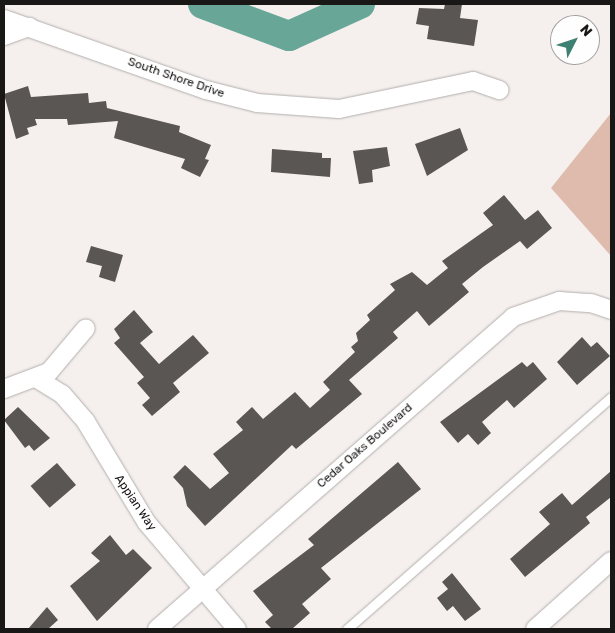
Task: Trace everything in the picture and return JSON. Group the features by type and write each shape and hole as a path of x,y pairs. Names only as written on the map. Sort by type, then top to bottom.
{"street":[{"name":"South Shore Drive","path":"4,19 206,90 257,103 339,108 473,81 499,90"},
{"path":"4,36 29,27"},
{"name":"Cedar Oaks Boulevard","path":"157,629 513,317 559,301 591,303 611,310"},
{"path":"4,389 36,378 60,363 86,328"},
{"name":"Appian Way","path":"36,378 62,394 86,422 147,523 202,590 238,629"},
{"path":"534,629 611,561"}],"lane":[{"path":"347,629 611,398"}],"shaded area":[{"path":"611,113 611,256 551,188"}],"building":[{"path":"445,4 462,4 460,18 478,20 474,46 427,39 429,26 416,24 419,8 444,9"},
{"path":"28,86 31,97 88,93 89,103 106,101 107,108 180,126 179,132 211,145 205,159 209,160 200,177 181,168 185,159 114,138 118,121 68,125 67,119 35,119 37,125 27,128 29,134 16,139 4,94"},
{"path":"460,128 468,150 427,176 415,144"},
{"path":"387,147 390,166 372,170 373,182 359,184 353,151"},
{"path":"272,149 322,153 322,158 331,158 330,177 271,172"},
{"path":"504,195 525,220 538,210 552,228 527,249 520,241 483,267 462,284 469,292 429,326 417,311 393,332 398,338 349,380 362,394 296,449 292,445 205,526 187,506 183,488 173,477 185,465 210,489 229,473 213,454 243,430 236,422 252,407 263,419 295,392 310,408 330,390 323,382 355,352 351,347 358,341 356,333 370,320 367,315 395,290 390,284 412,272 427,285 448,268 442,261 493,225 483,213"},
{"path":"91,246 123,255 115,282 99,277 102,266 86,262"},
{"path":"134,310 153,332 140,343 159,364 193,335 209,353 173,383 180,392 152,416 142,405 150,398 137,383 144,377 114,343 120,338 114,329"},
{"path":"582,337 591,347 597,342 610,356 577,385 557,362"},
{"path":"522,362 527,367 533,362 547,379 514,408 507,400 482,422 491,433 478,445 468,434 458,443 440,422"},
{"path":"18,407 50,438 34,451 29,445 25,448 4,420"},
{"path":"398,462 421,489 321,568 331,579 302,604 310,613 292,629 272,629 265,622 273,615 253,591 314,545 308,539"},
{"path":"57,463 76,485 50,508 31,486"},
{"path":"611,471 611,497 586,517 590,523 525,577 510,559 550,524 539,512 562,493 572,505"},
{"path":"110,535 126,555 133,549 152,568 97,621 70,586 100,561 91,553"},
{"path":"452,573 481,609 465,621 453,606 447,611 437,598 448,589 442,582"},
{"path":"47,607 58,620 48,629 28,629"}],"waterway":[{"path":"203,4 289,36 360,4"}]}
